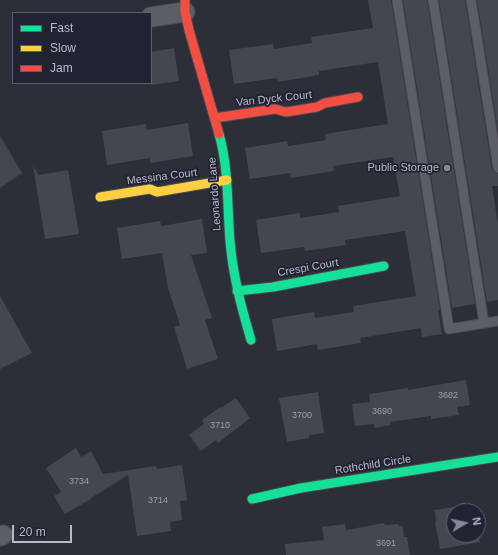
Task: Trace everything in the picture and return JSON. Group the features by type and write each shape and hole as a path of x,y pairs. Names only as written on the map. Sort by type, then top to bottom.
{"street":[{"path":"152,17 185,6"},
{"name":"Leonardo Lane","path":"185,6 189,30 224,151 230,241 236,291 251,340"},
{"name":"Van Dyck Court","path":"215,118 275,109 286,112 317,107 325,102 358,97"},
{"name":"Messina Court","path":"100,197 150,189 157,192 227,180"},
{"name":"Crespi Court","path":"236,291 273,287 384,266"},
{"name":"Rothchild Circle","path":"252,499 301,488 498,457"}],"lane":[{"path":"397,0 449,329 498,321"},
{"path":"433,0 484,323"},
{"path":"471,0 498,168"}],"building":[{"path":"368,0 391,0 440,310 438,310 442,334 422,337 421,328 360,338 361,343 318,350 317,344 277,351 272,319 314,312 315,318 354,312 353,306 416,296 405,231 345,240 346,245 305,251 304,247 261,253 256,220 300,213 300,218 339,212 338,206 400,196 393,157 333,166 334,171 291,178 290,173 250,179 245,148 287,141 288,146 326,140 325,134 388,124 378,62 319,71 319,75 278,82 277,78 234,84 229,50 273,44 274,49 312,43 311,37 373,28"},
{"path":"403,0 427,0 475,304 452,308"},
{"path":"439,0 465,0 492,169 498,174 498,186 492,186 498,224 498,300 487,302"},
{"path":"477,0 498,0 498,130"},
{"path":"174,48 179,81 151,85 152,52"},
{"path":"188,123 193,156 150,163 150,158 107,165 102,131 146,124 147,130"},
{"path":"0,136 22,173 0,188"},
{"path":"33,166 39,175 68,170 79,234 45,239"},
{"path":"202,219 207,253 191,255 212,318 205,320 218,359 187,369 174,327 180,325 168,288 162,253 122,259 117,228 160,221 161,226"},
{"path":"0,296 32,353 0,369"},
{"path":"466,380 470,405 457,407 459,415 431,419 431,416 390,422 391,425 374,428 374,424 355,426 352,404 370,402 369,394 408,388 408,390"},
{"path":"318,392 324,433 309,435 309,438 287,442 279,398"},
{"path":"236,398 250,418 218,443 216,440 201,451 189,435 204,424 202,420"},
{"path":"76,448 81,457 91,451 103,474 156,466 157,469 182,465 187,500 180,501 182,520 170,522 171,531 137,536 128,475 65,514 54,496 61,492 46,468"},
{"path":"446,508 446,543 474,543 440,549 435,522 435,510"},
{"path":"384,523 385,525 399,524 399,526 403,526 404,537 407,537 410,555 286,555 285,544 324,540 322,527 345,524 346,530"}],"traffic: fast":[{"path":"219,134 225,160 230,241 235,279 251,340"},
{"path":"237,291 273,287 384,266"},
{"path":"252,499 301,488 498,457"}],"traffic: slow":[{"path":"100,197 150,189 157,192 227,180"}],"traffic: jam":[{"path":"185,0 185,12 189,30 219,134"},
{"path":"215,118 275,109 286,112 317,107 325,103 358,97"}],"place":[{"name":"Public Storage","path":"447,168"}]}
